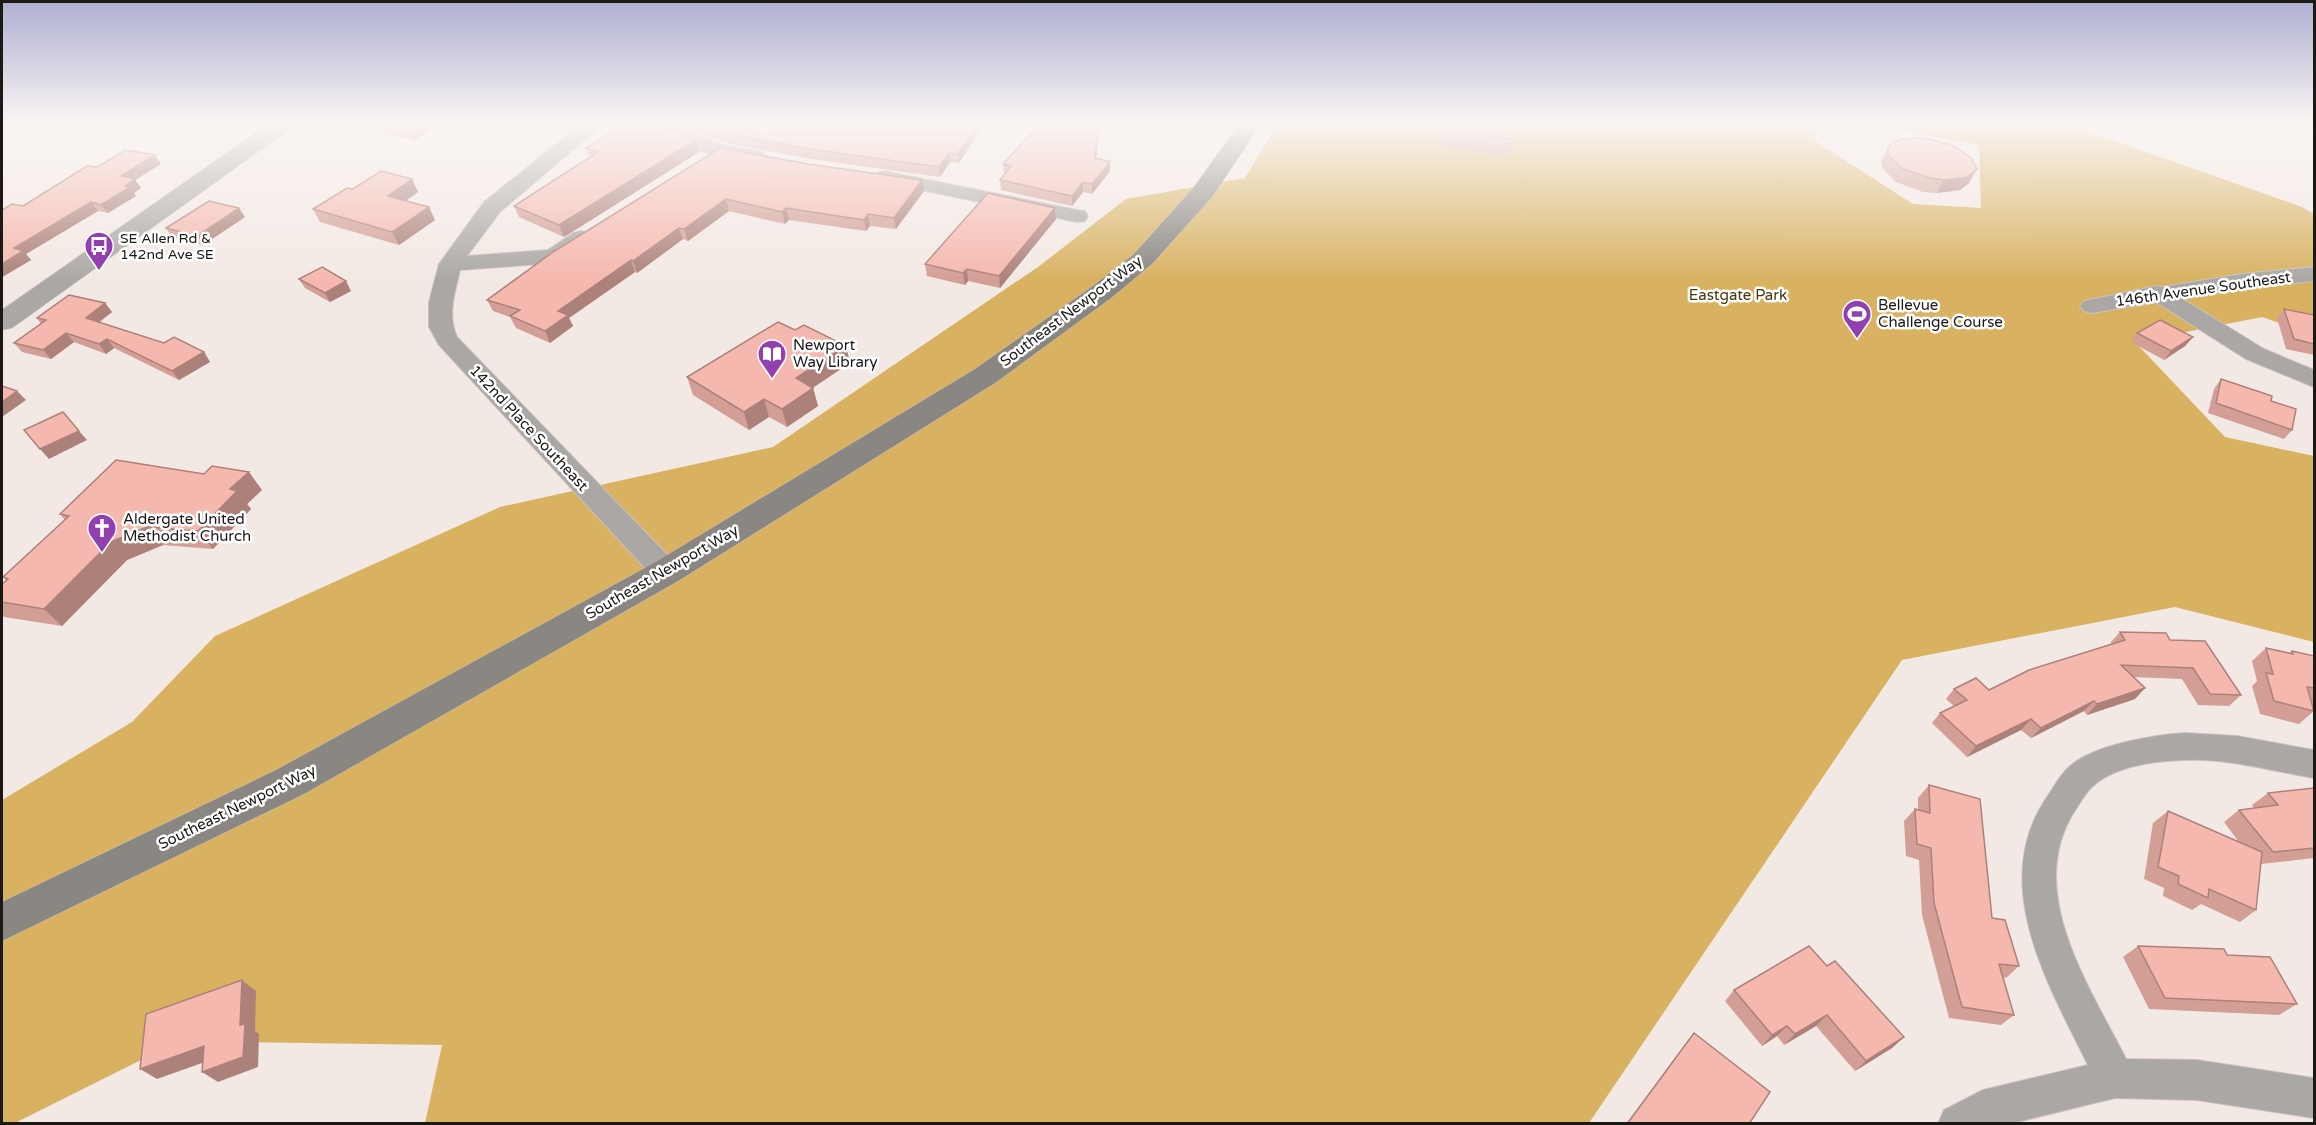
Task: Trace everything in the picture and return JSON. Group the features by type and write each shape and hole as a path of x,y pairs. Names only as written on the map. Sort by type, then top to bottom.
{"main road":[{"name":"Southeast Newport Way","path":"2,922 290,782 666,572 985,376 1102,292 1143,259 1173,228 1214,176"}],"street":[{"path":"2,321 207,176"},
{"path":"450,264 492,207 529,176"},
{"path":"881,176 941,185 1077,216"},
{"path":"450,264 553,256 602,225"},
{"name":"142nd Place Southeast","path":"450,264 441,302 441,327 447,340 666,572"},
{"name":"146th Avenue Southeast","path":"2092,306 2242,281 2314,274"},
{"path":"2157,294 2255,354 2314,379"},
{"path":"2115,1078 2052,945 2040,896 2040,849 2054,812 2083,774 2124,756 2163,746 2202,746 2256,752 2314,764"},
{"path":"1958,1124 1983,1110 2115,1078 2197,1080 2314,1098"}],"green space":[{"name":"Eastgate Park","path":"1870,176 1913,204 1981,208 1980,176 2216,176 2302,207 2314,214 2314,335 2262,317 2135,342 2225,437 2314,456 2314,642 2175,607 1902,660 1589,1123 425,1123 442,1045 179,1041 15,1123 2,1123 2,800 132,722 215,636 500,507 773,447 1038,267 1126,199 1245,178"}],"building":[{"path":"70,176 123,176 135,179 125,186 130,187 101,205 91,202 14,248 23,251 2,264 2,210 12,204 23,206"},
{"path":"372,176 402,176 412,179 388,196 429,207 392,232 313,209 347,188 353,189"},
{"path":"560,176 637,176 559,225 514,206"},
{"path":"674,176 897,176 922,180 894,218 868,214 864,220 786,208 782,212 726,199 684,229 679,228 633,261 631,260 558,311 568,315 545,331 510,316 520,310 487,300 553,252"},
{"path":"1003,176 1098,176 1092,184 1083,182 1072,196 1000,180"},
{"path":"1926,176 1968,176 1944,180"},
{"path":"988,193 1055,208 999,276 967,269 963,273 925,264"},
{"path":"209,201 239,208 197,236 166,228"},
{"path":"322,267 346,281 325,293 299,279"},
{"path":"69,295 105,303 86,318 164,343 174,337 204,352 172,371 107,339 99,344 66,333 43,350 14,343 46,320 37,318"},
{"path":"2284,309 2314,315 2314,344 2294,339"},
{"path":"2160,320 2193,337 2171,351 2137,333"},
{"name":"Newport Way Library","path":"778,322 795,330 804,325 846,346 796,378 813,388 782,409 764,399 744,412 687,377"},
{"path":"2221,379 2272,396 2271,401 2296,409 2292,430 2216,403"},
{"path":"2,386 17,391 2,402"},
{"path":"63,412 79,431 40,449 24,430"},
{"path":"116,460 204,474 212,466 249,472 230,489 237,491 198,531 147,527 111,542 44,609 2,602 2,584 8,579 3,577 69,516 60,514"},
{"path":"2120,632 2166,633 2170,640 2205,641 2241,695 2210,694 2193,668 2121,665 2145,688 2097,704 2094,701 2041,728 2031,719 1976,746 1940,713 1967,700 1954,689 1976,678 1989,690 2029,670 2125,640"},
{"path":"2266,648 2314,656 2314,688 2307,687 2314,711 2274,701 2266,673 2273,674"},
{"path":"1929,785 1980,799 1992,918 2005,920 2019,966 1999,964 2014,1015 1962,1007 1934,903 1931,848 1917,844 1915,809 1930,813"},
{"path":"2314,788 2314,848 2273,852 2239,810 2278,805 2268,793"},
{"path":"2168,811 2262,852 2256,910 2209,889 2208,898 2178,884 2179,876 2158,867"},
{"path":"1809,946 1827,966 1835,961 1904,1037 1866,1061 1827,1015 1795,1034 1787,1026 1772,1035 1734,990"},
{"path":"2138,946 2224,949 2227,955 2270,957 2297,1004 2165,998"},
{"path":"242,980 240,1025 245,1024 243,1057 202,1072 204,1046 140,1069 146,1014"},
{"path":"1694,1033 1770,1092 1749,1124 1627,1124"}],"place":[{"name":"SE Allen Rd & 142nd Ave SE","path":"99,272"},
{"name":"Bellevue Challenge Course","path":"1857,340"},
{"name":"Newport Way Library","path":"772,380"},
{"name":"Aldergate United Methodist Church","path":"102,554"}]}
